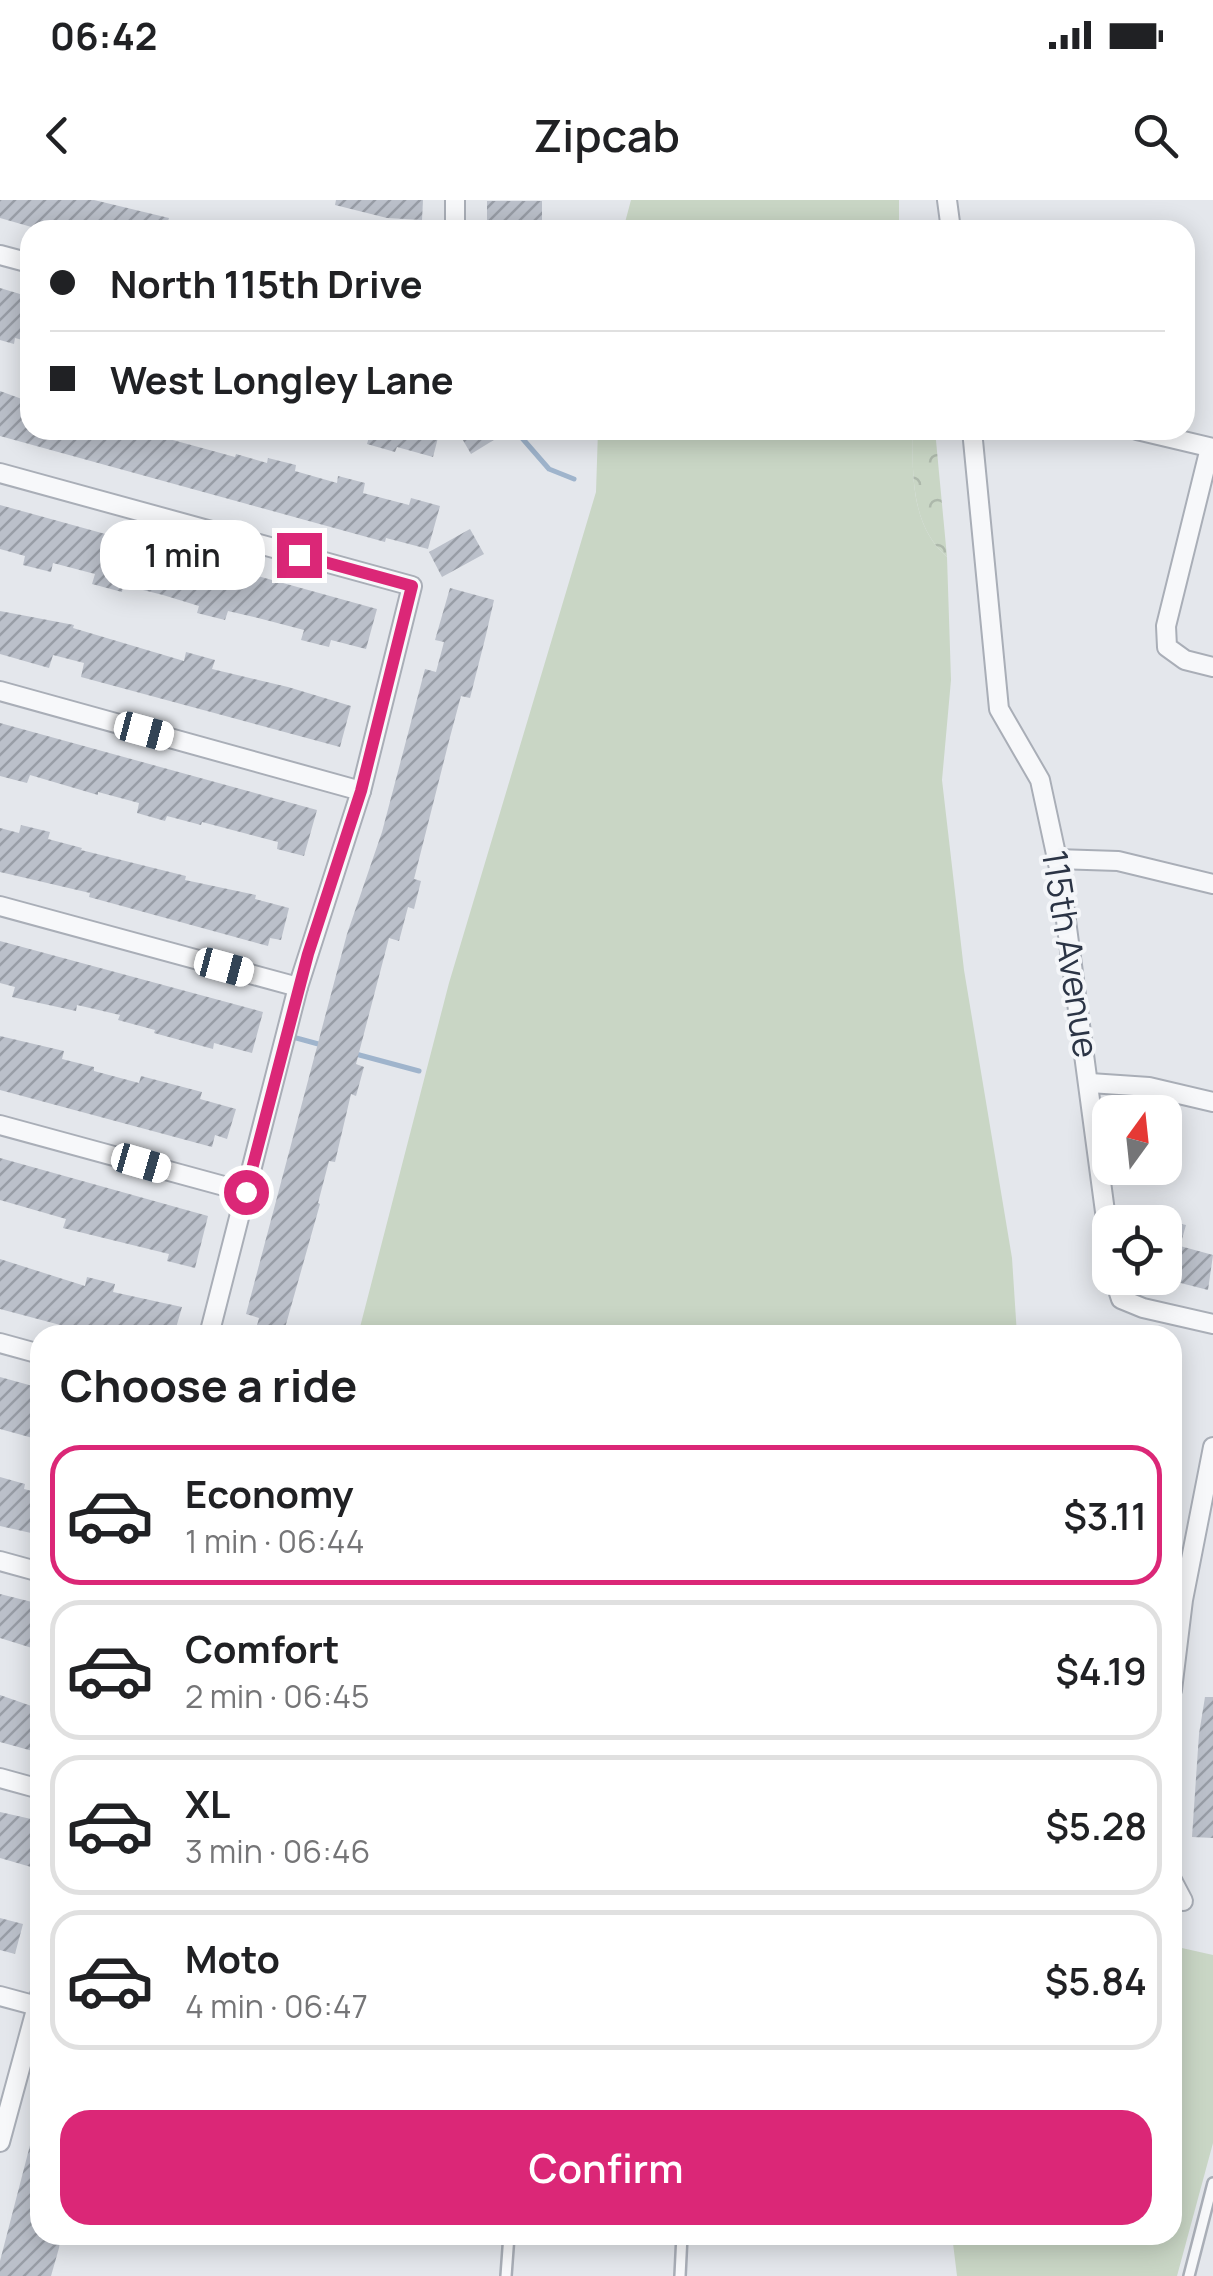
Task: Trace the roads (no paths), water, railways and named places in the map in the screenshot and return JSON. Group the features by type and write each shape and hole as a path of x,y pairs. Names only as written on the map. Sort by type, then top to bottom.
{"street":[{"name":"115th Avenue","path":"973,440 1000,709 1040,780 1056,859 1105,1205"},
{"path":"1179,440 1212,448 1166,626 1167,647 1185,660 1213,667"},
{"path":"0,473 412,586 361,791 298,987 212,1325"},
{"path":"0,691 361,791"},
{"path":"1056,859 1118,862 1213,884"},
{"path":"0,906 298,987"},
{"path":"1090,1083 1149,1086 1213,1102"},
{"path":"0,1124 246,1192"},
{"path":"1120,1295 1143,1308 1213,1324"},
{"path":"0,1343 30,1351"},
{"path":"1182,1608 1213,1447"},
{"path":"0,1561 30,1569"},
{"path":"0,1778 30,1786"},
{"path":"0,1996 30,1999"},
{"path":"0,2142 30,2030"}],"lane":[{"path":"1189,2276 1213,2183"},
{"path":"506,2276 508,2245"},
{"path":"680,2276 682,2245"}],"waterway":[{"path":"524,440 549,469 574,479"},
{"path":"289,1036 322,1045"},
{"path":"352,1053 419,1071"}]}
